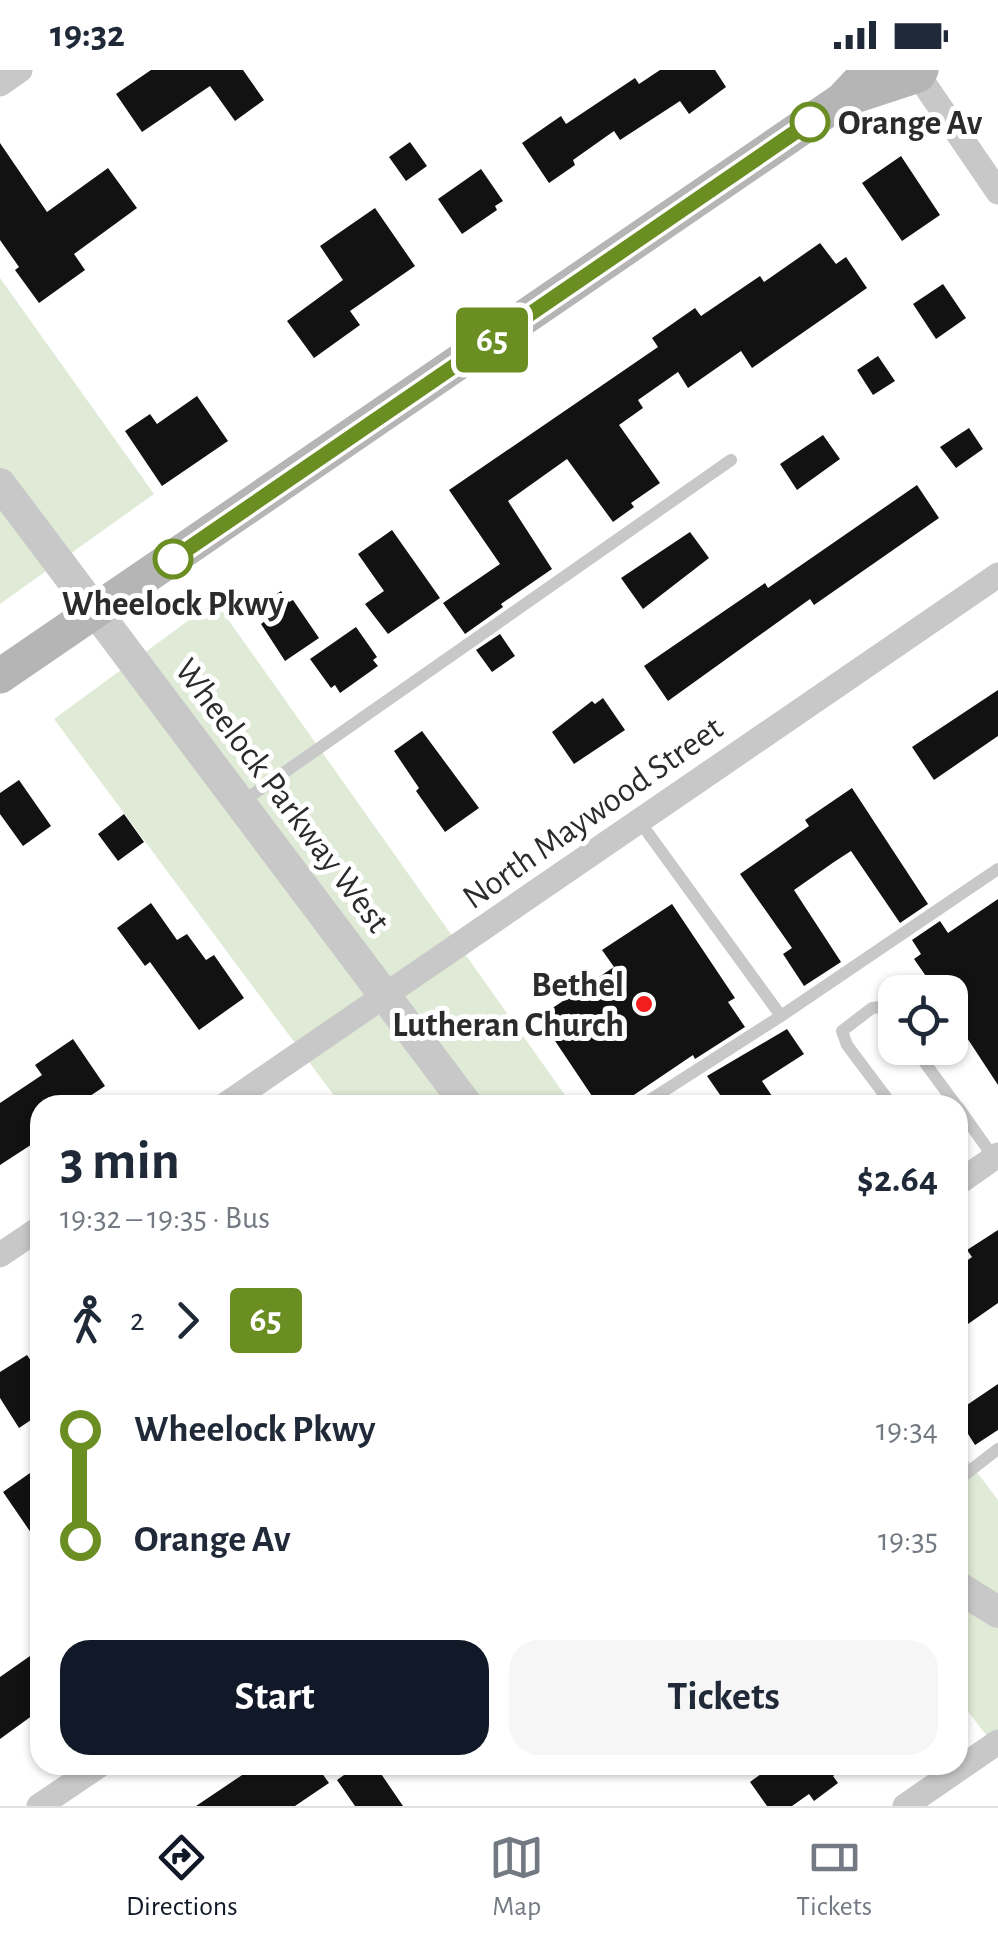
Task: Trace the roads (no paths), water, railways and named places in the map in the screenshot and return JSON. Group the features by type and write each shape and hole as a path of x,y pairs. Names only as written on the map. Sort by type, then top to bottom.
{"main road":[{"path":"0,676 842,100 870,70"},
{"path":"842,100 920,72"}],"street":[{"path":"0,84 20,70"},
{"path":"920,72 998,192"},
{"name":"Wheelock Parkway West","path":"0,484 459,1095"},
{"name":"North Maywood Street","path":"240,1095 998,575"},
{"path":"968,1176 996,1157"},
{"path":"0,1255 30,1235"},
{"path":"968,1594 998,1612"},
{"path":"968,1763 998,1742"},
{"path":"39,1806 85,1775"},
{"path":"905,1806 950,1775"}],"lane":[{"path":"240,804 731,460"},
{"path":"640,822 781,1016"},
{"path":"658,1095 998,869"},
{"path":"878,1007 842,1031 847,1045 884,1095"},
{"path":"927,1065 949,1095"},
{"path":"968,1120 996,1157"},
{"path":"968,1472 998,1449"}],"place":[{"name":"Orange Av","path":"810,122"},
{"name":"Wheelock Pkwy","path":"173,559"},
{"name":"Bethel Lutheran Church","path":"644,1004"}]}
